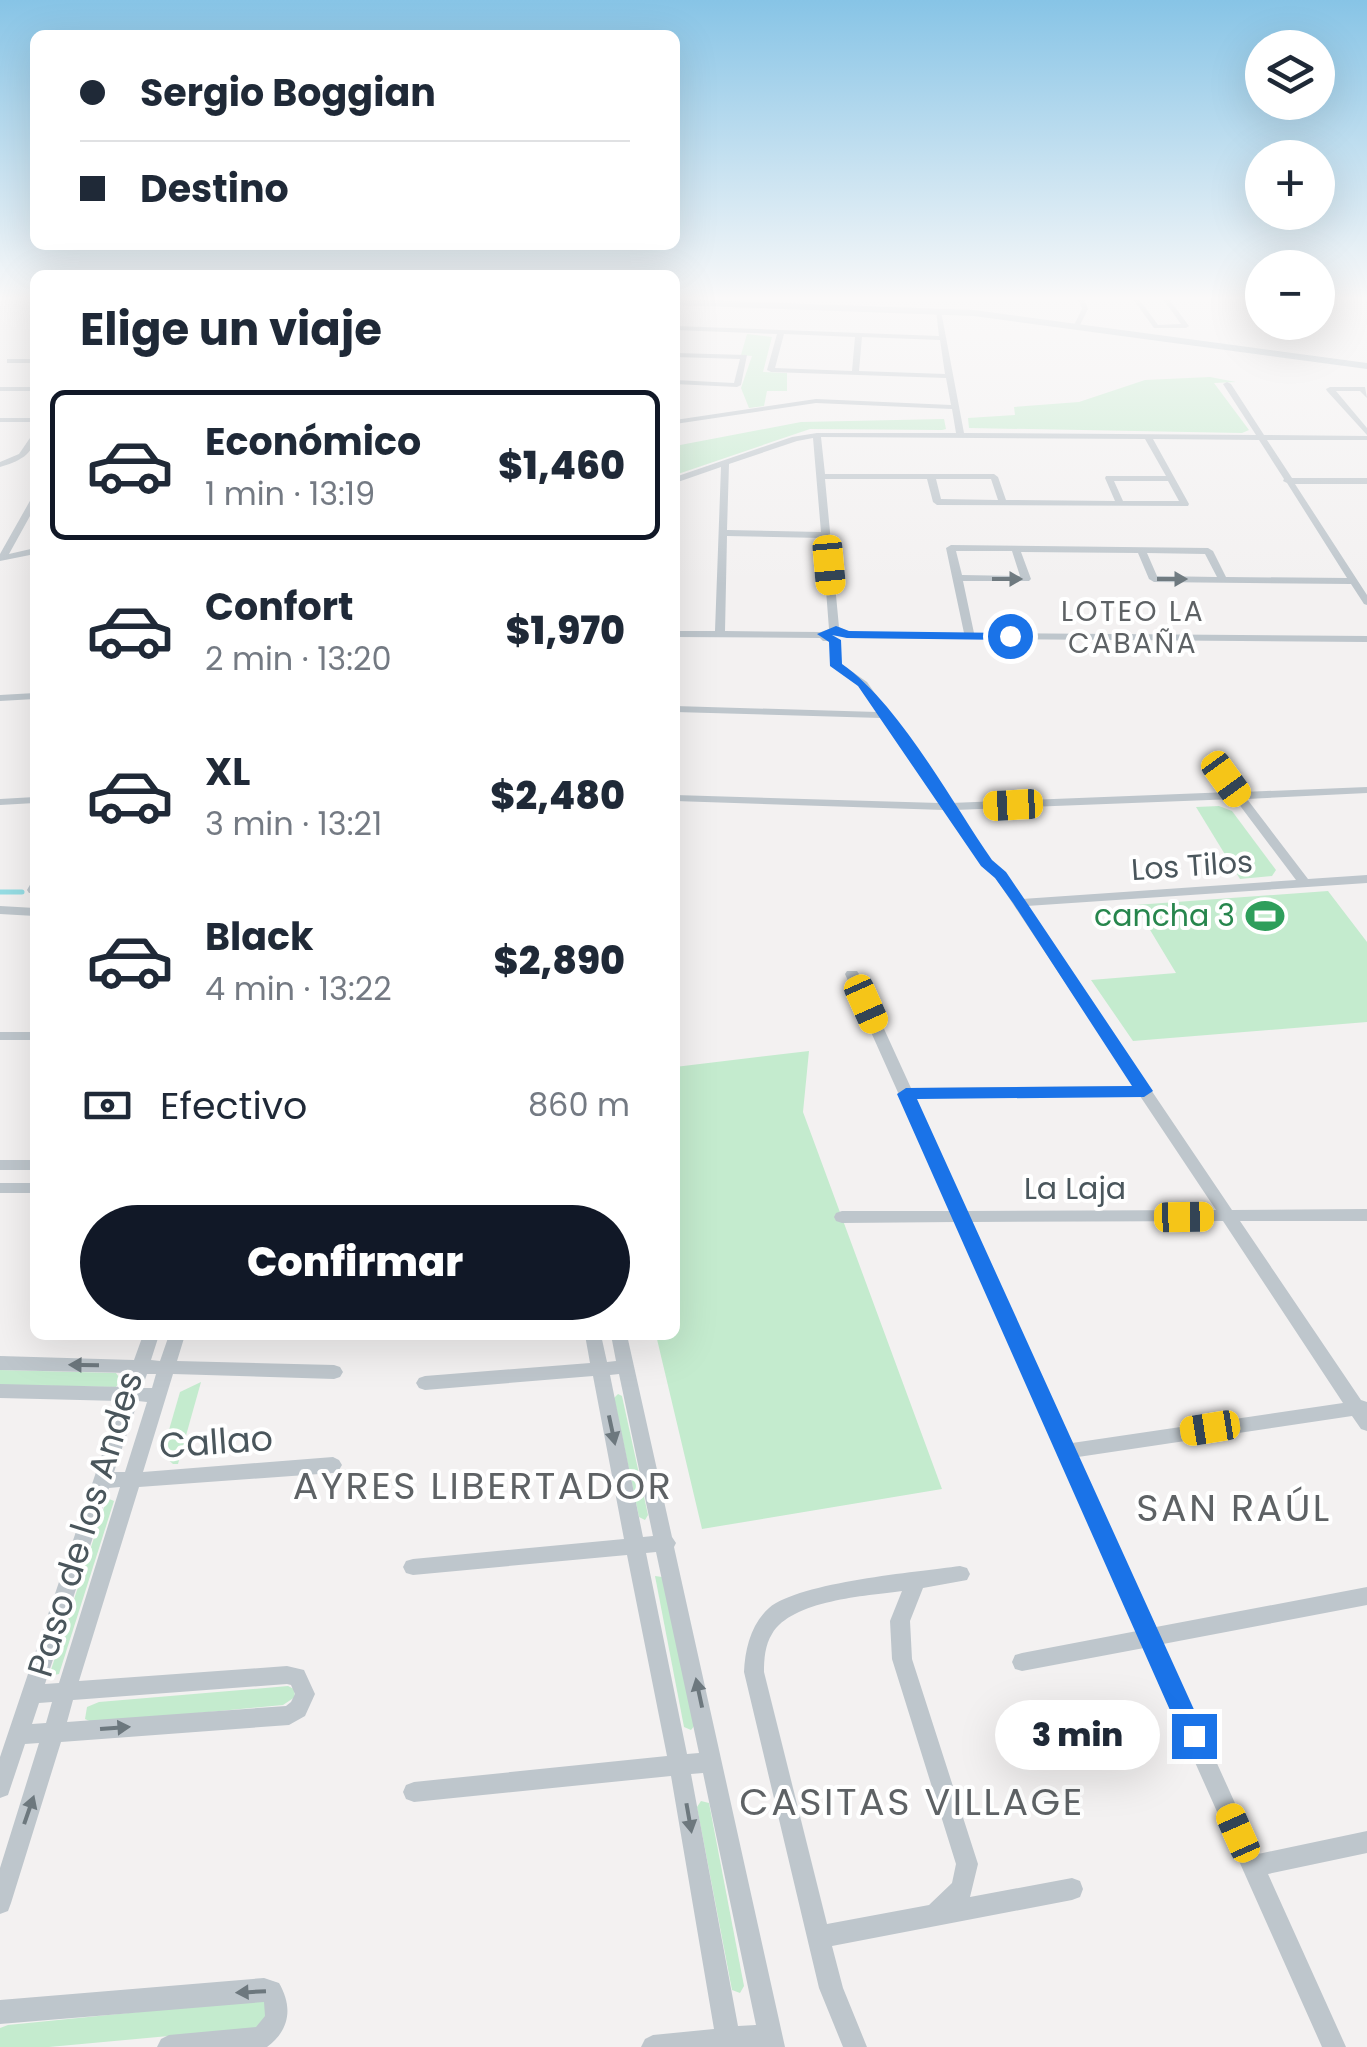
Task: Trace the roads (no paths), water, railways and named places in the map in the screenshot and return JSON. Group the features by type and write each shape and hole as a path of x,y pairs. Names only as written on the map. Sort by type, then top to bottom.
{"street":[{"path":"953,395 960,435"},
{"path":"1234,395 1367,602"},
{"path":"1335,395 1367,436"},
{"path":"1340,401 1367,398"},
{"path":"680,421 816,402 955,407"},
{"path":"0,420 30,420"},
{"path":"680,478 818,436 1367,436"},
{"path":"818,436 836,666 862,684 986,863 1020,903 1227,1216 1361,1406 1367,1424"},
{"path":"931,477 938,502 1185,504 1148,437"},
{"path":"0,465 25,453 30,445"},
{"path":"0,452 25,453"},
{"path":"720,634 725,463"},
{"path":"821,476 994,478 1004,502"},
{"path":"1120,503 1109,478 1171,478"},
{"path":"1288,480 1367,481"},
{"path":"1,559 30,508"},
{"path":"723,534 826,535"},
{"path":"970,636 951,548 1208,551 1222,580"},
{"path":"958,578 1026,579 1016,549"},
{"path":"1141,550 1154,579 1353,581"},
{"path":"1,559 30,552"},
{"path":"680,634 1367,640"},
{"path":"0,698 30,696"},
{"path":"680,708 886,716"},
{"path":"1214,763 1304,884"},
{"path":"680,798 950,807 1367,790"},
{"path":"0,802 30,800"},
{"name":"Los Tilos","path":"1020,903 1367,879"},
{"path":"0,910 30,912"},
{"path":"852,974 1334,2047"},
{"path":"0,1036 30,1036"},
{"path":"906,1094 1144,1091"},
{"path":"0,1165 30,1165"},
{"path":"0,1188 30,1188"},
{"name":"La Laja","path":"842,1217 1367,1215"},
{"name":"Paso de los Andes","path":"0,1788 148,1340"},
{"name":"Paso de los Andes","path":"0,1903 175,1340"},
{"path":"593,1340 679,1765 727,2043"},
{"path":"621,1340 713,1762 760,1995 765,2041 653,2047"},
{"path":"0,1363 334,1372"},
{"path":"425,1384 626,1368"},
{"path":"0,1391 159,1395"},
{"path":"1066,1451 1361,1406"},
{"name":"Callao","path":"103,1480 332,1466"},
{"path":"413,1568 667,1543"},
{"path":"856,2047 832,1988 819,1938 754,1672 754,1654 763,1630 786,1608 960,1574"},
{"path":"916,1581 900,1621 902,1660 966,1864 962,1889 936,1916"},
{"path":"1022,1662 1367,1596"},
{"path":"18,1736 289,1715 298,1709 305,1694 297,1677 287,1675 32,1694"},
{"path":"414,1792 713,1762"},
{"path":"1252,1866 1367,1842"},
{"path":"819,1938 1072,1889"},
{"path":"0,2012 264,1990 272,1991 276,1998 276,2021 270,2032 260,2038 169,2047"}],"waterway":[{"path":"0,892 22,892"}],"place":[{"name":"cancha 3","path":"1265,916"}],"district":[{"name":"LOTEO LA CABAÑA","path":"1133,627"},
{"name":"AYRES LIBERTADOR","path":"483,1486"},
{"name":"SAN RAÚL","path":"1234,1508"},
{"name":"CASITAS VILLAGE","path":"912,1802"}]}
